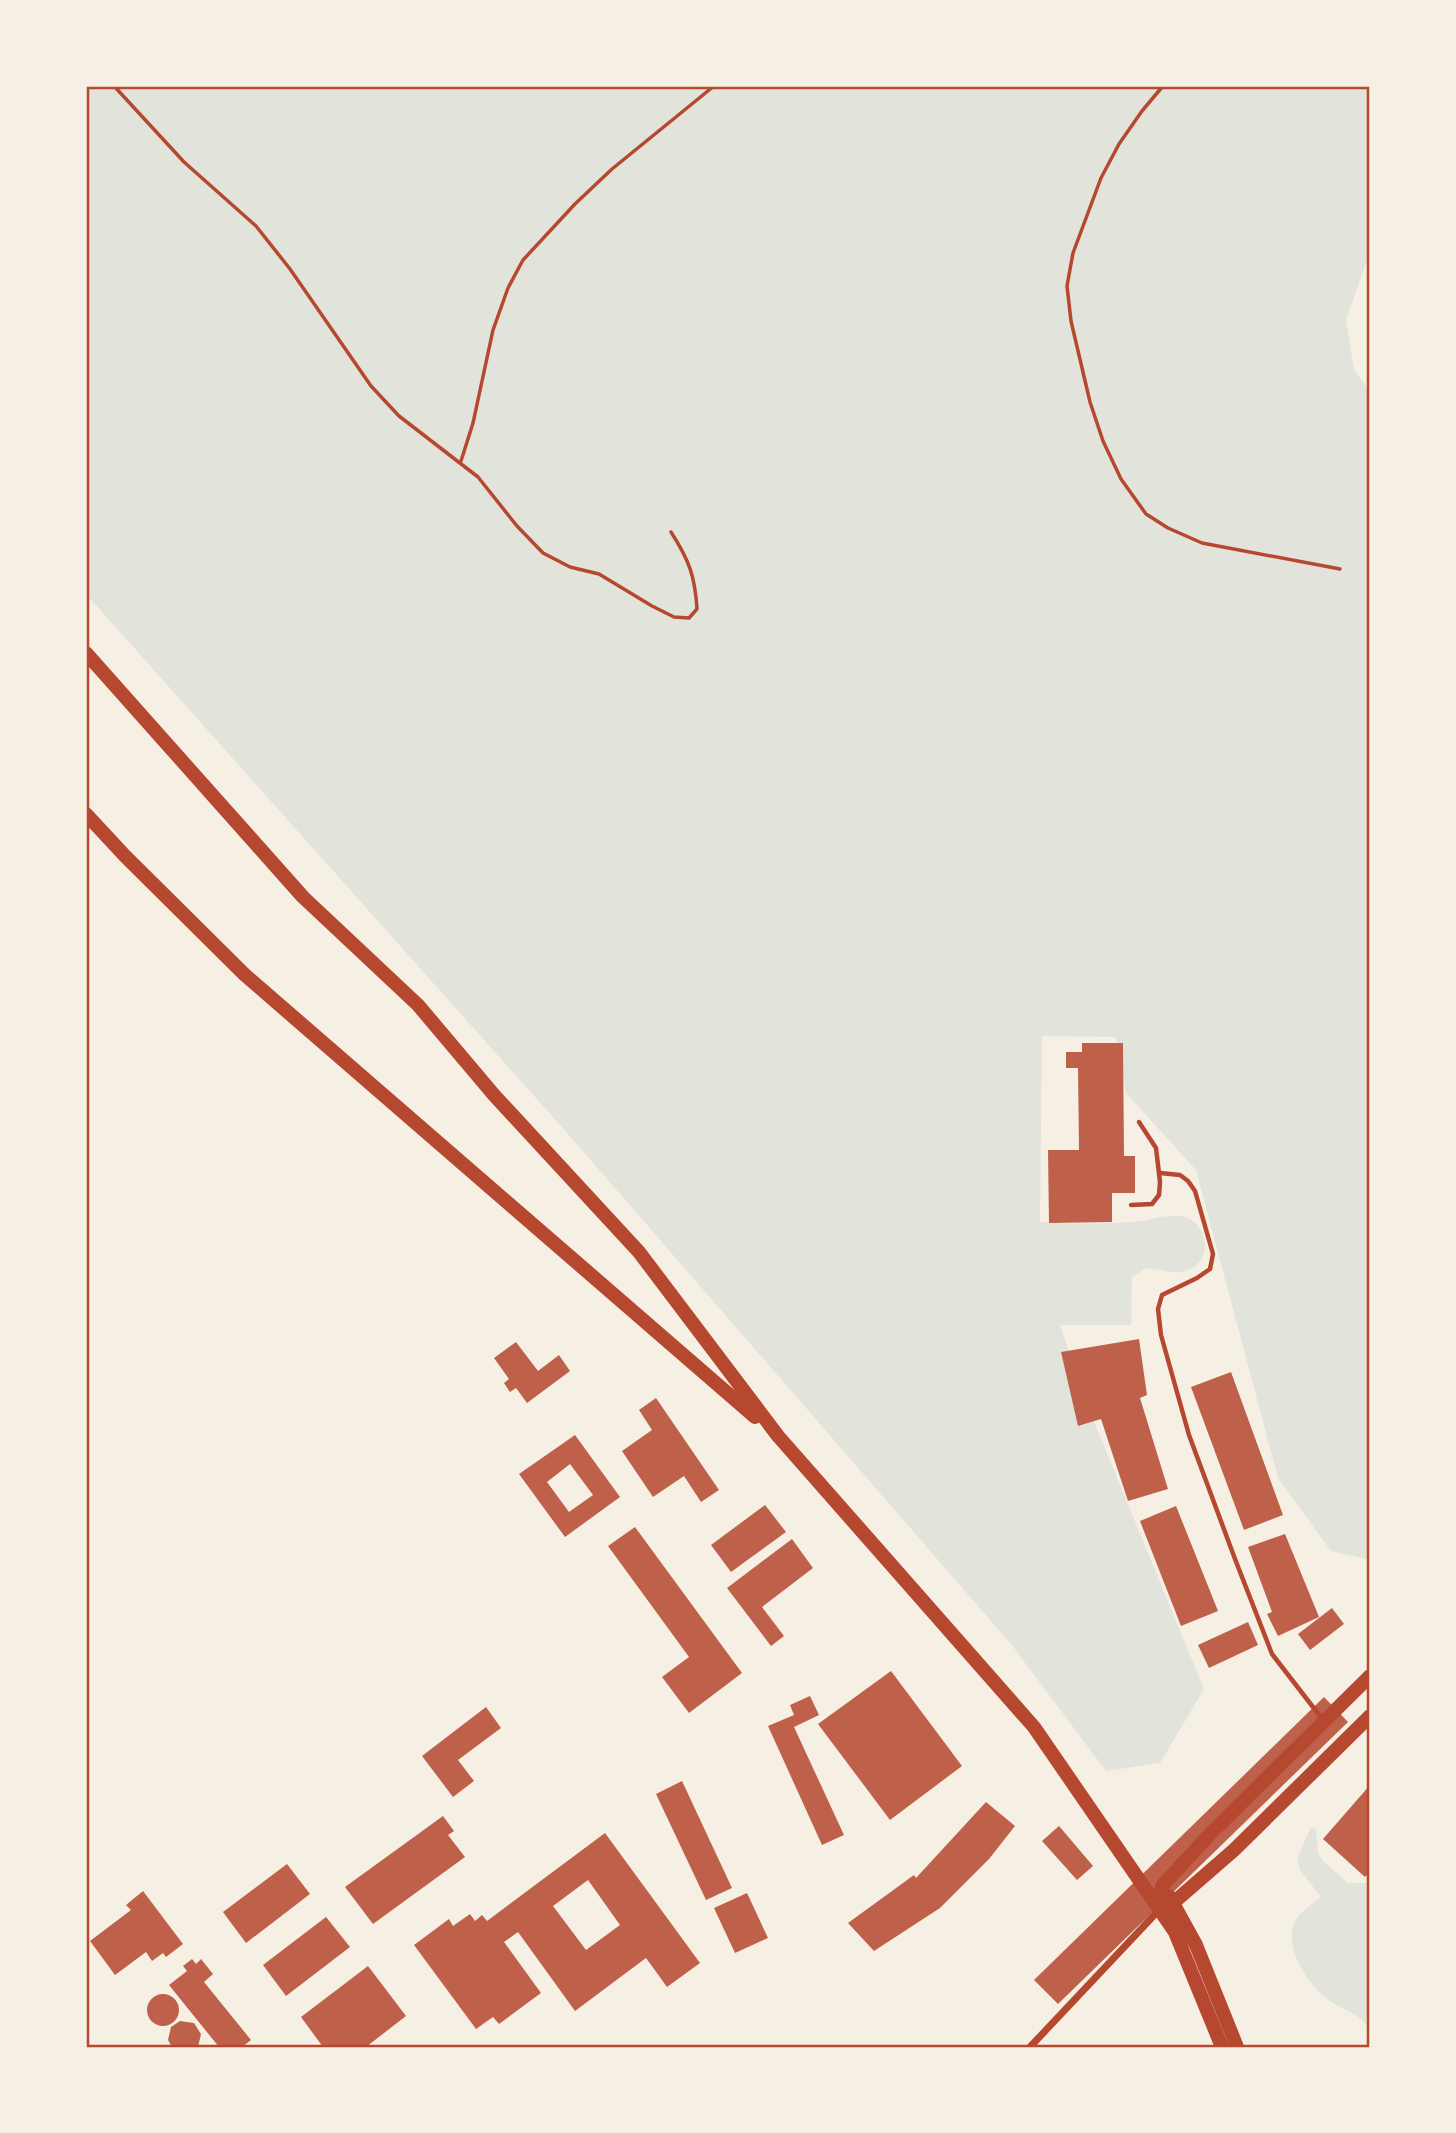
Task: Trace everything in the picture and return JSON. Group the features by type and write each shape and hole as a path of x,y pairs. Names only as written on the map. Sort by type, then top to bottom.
{"main road":[{"path":"86,653 303,897 418,1005 494,1096 639,1252 778,1436 1034,1727 1196,1945 1237,2047"},
{"path":"86,814 245,975 778,1436"},
{"path":"1222,2047 1175,1932 1162,1886 1370,1676"},
{"path":"1166,1906 1234,1850 1370,1716"}],"street":[{"path":"1030,2047 1166,1906"}],"lane":[{"path":"1130,1205 1152,1203 1158,1195 1160,1173 1156,1148 1139,1122"},
{"path":"1160,1173 1180,1175 1195,1191 1213,1254 1210,1269 1162,1295 1158,1309 1161,1335 1189,1435 1272,1654 1324,1721"}],"path":[{"path":"114,86 184,162 256,226 290,269 371,386 399,416 478,477 517,526 543,553 570,567 599,574 674,617 689,618 696,609 696,586 688,559 671,532"},
{"path":"460,462 473,423 493,330 508,288 523,260 603,177 714,86"},
{"path":"1163,86 1119,144 1101,178 1073,253 1067,286 1071,321 1090,402 1103,441 1121,479 1146,514 1168,528 1202,543 1340,569"}],"shaded area":[{"path":"86,86 1370,86 1370,252 1346,320 1354,370 1370,391 1370,1560 1331,1551 1278,1478 1196,1170 1126,1093 1116,1037 1042,1036 1040,1222 1120,1223 1180,1216 1197,1225 1205,1243 1201,1260 1194,1267 1183,1272 1146,1268 1132,1277 1131,1325 1060,1325 1086,1402 1204,1689 1160,1763 1106,1771 1011,1644 568,1134 86,594"},
{"path":"1310,1829 1316,1830 1318,1853 1322,1860 1348,1883 1370,1883 1370,2035 1359,2017 1327,1999 1312,1984 1295,1954 1292,1943 1294,1923 1302,1912 1321,1897 1300,1870 1297,1858"}],"building":[{"path":"1082,1043 1123,1043 1124,1156 1135,1156 1135,1193 1112,1193 1112,1222 1049,1223 1048,1150 1079,1150 1078,1068 1066,1068 1066,1052 1082,1052"},
{"path":"1139,1339 1147,1395 1140,1398 1168,1489 1128,1501 1101,1419 1078,1426 1061,1352"},
{"path":"516,1342 538,1371 559,1355 570,1371 527,1403 516,1388 510,1392 504,1383 509,1379 494,1358"},
{"path":"1231,1372 1283,1515 1244,1530 1191,1387"},
{"path":"656,1398 719,1490 701,1502 684,1476 653,1497 622,1451 652,1430 639,1410"},
{"path":"575,1435 620,1497 565,1537 519,1474","holes":["570,1464 593,1495 569,1512 547,1482"]},
{"path":"765,1505 786,1532 731,1572 711,1545"},
{"path":"1176,1506 1218,1611 1181,1626 1140,1521"},
{"path":"635,1527 742,1673 689,1713 662,1677 689,1657 608,1546"},
{"path":"1285,1534 1319,1617 1278,1636 1267,1614 1272,1612 1248,1547"},
{"path":"792,1539 813,1568 762,1607 784,1636 771,1646 727,1588"},
{"path":"1332,1608 1344,1624 1310,1650 1298,1634"},
{"path":"1248,1622 1258,1645 1209,1668 1198,1645"},
{"path":"891,1671 962,1766 890,1820 818,1724"},
{"path":"810,1696 819,1715 794,1727 844,1835 822,1845 768,1726 794,1715 790,1705"},
{"path":"1324,1697 1348,1722 1058,2004 1034,1980"},
{"path":"486,1707 501,1728 458,1760 474,1781 453,1797 422,1756"},
{"path":"682,1781 732,1888 706,1900 656,1794"},
{"path":"1370,1785 1370,1872 1365,1877 1323,1839"},
{"path":"986,1802 1015,1826 989,1859 940,1908 874,1951 848,1923 914,1875 916,1878"},
{"path":"443,1816 454,1831 448,1835 465,1857 373,1924 345,1887"},
{"path":"1059,1826 1093,1866 1077,1880 1042,1841"},
{"path":"605,1833 700,1963 667,1987 646,1958 575,2011 518,1932 504,1942 541,1993 499,2024 493,2017 476,2029 414,1945 449,1919 453,1926 470,1914 475,1921 482,1915 487,1921","holes":["588,1880 620,1925 586,1950 553,1906"]},
{"path":"287,1864 310,1894 246,1943 223,1912"},
{"path":"143,1891 183,1944 166,1957 163,1953 152,1961 146,1952 115,1975 90,1941 131,1910 126,1905"},
{"path":"747,1893 768,1938 735,1953 714,1908"},
{"path":"326,1917 350,1947 286,1996 263,1965"},
{"path":"192,1959 196,1964 201,1959 213,1974 204,1982 251,2040 242,2047 219,2047 169,1985 187,1971 183,1966"},
{"path":"368,1966 406,2016 366,2047 323,2047 301,2017"},
{"path":"163,1994 174,1999 179,2010 174,2021 163,2026 152,2021 147,2010 152,1999"},
{"path":"180,2021 194,2023 201,2034 198,2047 172,2047 168,2040 171,2027"}]}
